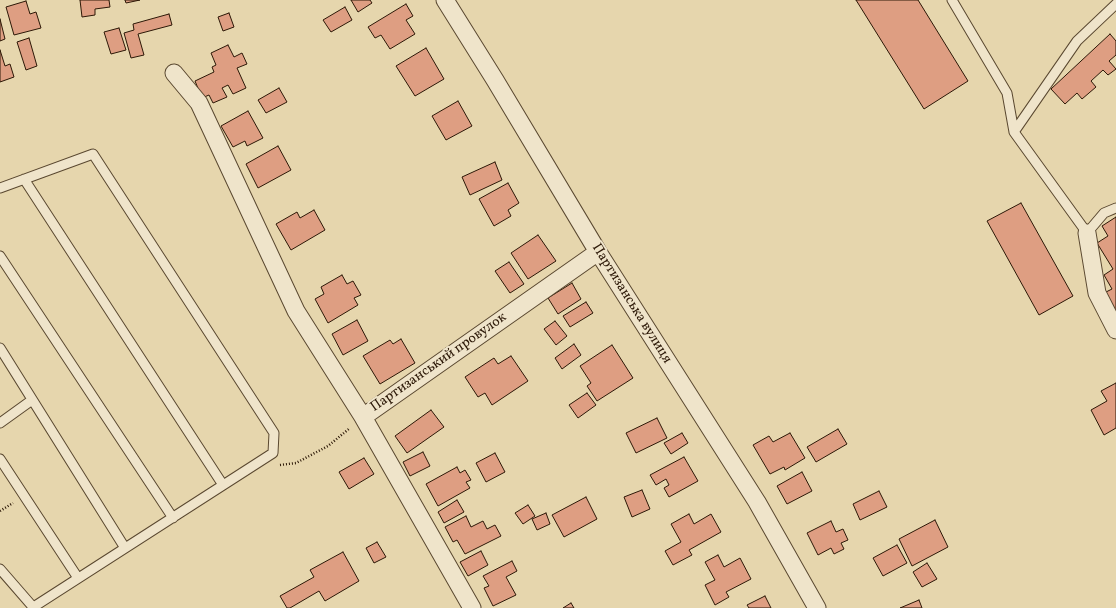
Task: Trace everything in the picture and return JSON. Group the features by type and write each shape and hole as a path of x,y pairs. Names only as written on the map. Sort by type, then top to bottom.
{"street":[{"name":"Партизанська вулиця","path":"445,0 495,80 598,252 757,502 817,608"},
{"path":"174,73 199,103 296,311 362,417"},
{"path":"1087,233 1097,293 1116,330"},
{"name":"Партизанський провулок","path":"472,608 362,417 598,252"}],"lane":[{"path":"952,0 1007,93 1014,132 1087,233 1104,213 1116,208"},
{"path":"1014,132 1077,41 1116,4"},
{"path":"0,188 92,154 274,433 273,453 32,608 0,569"},
{"path":"24,179 223,486"},
{"path":"0,256 173,518"},
{"path":"0,348 125,548"},
{"path":"0,423 32,400"},
{"path":"0,460 78,578"}],"path":[{"path":"263,460 275,465 296,463 328,446 362,417"}],"building":[{"path":"80,0 109,0 110,7 95,9 95,15 82,17"},
{"path":"125,0 140,0 126,3"},
{"path":"351,0 370,0 372,3 358,12"},
{"path":"856,0 918,0 968,81 924,109"},
{"path":"26,1 30,14 36,12 41,28 14,35 6,7"},
{"path":"406,4 413,16 406,20 415,34 390,49 381,35 375,38 368,27"},
{"path":"345,7 352,20 331,32 323,20"},
{"path":"229,13 234,27 223,31 218,17"},
{"path":"169,14 172,25 138,34 144,55 131,58 124,33 134,30 133,24"},
{"path":"0,19 5,39 0,41"},
{"path":"119,28 126,50 111,54 104,32"},
{"path":"1110,34 1116,41 1116,55 1109,61 1116,69 1108,75 1103,70 1091,81 1096,87 1082,99 1077,93 1065,104 1051,89"},
{"path":"29,38 37,66 26,70 17,42"},
{"path":"228,45 234,57 242,53 247,64 237,68 246,88 233,94 228,85 222,88 227,97 213,103 209,95 202,98 195,81 214,72 212,67 216,65 211,53"},
{"path":"426,48 444,79 415,96 396,66"},
{"path":"0,50 5,66 10,64 14,77 0,82"},
{"path":"279,88 287,102 266,113 258,100"},
{"path":"458,101 472,126 446,140 432,116"},
{"path":"248,111 263,138 247,146 245,141 233,147 221,126"},
{"path":"278,146 291,170 258,188 246,164"},
{"path":"495,162 502,180 470,195 462,177"},
{"path":"508,183 519,203 508,210 511,216 494,226 479,199"},
{"path":"1021,203 1073,296 1039,315 987,221"},
{"path":"314,210 325,230 291,250 276,224 297,212 300,218"},
{"path":"1116,217 1116,311 1113,312 1102,294 1112,289 1104,275 1113,269 1097,243 1108,236 1102,226"},
{"path":"538,235 556,261 528,279 511,253"},
{"path":"509,262 524,284 510,293 495,271"},
{"path":"342,275 347,284 353,281 361,295 354,298 358,305 328,323 315,299 324,294 321,287"},
{"path":"572,283 581,299 558,314 548,298"},
{"path":"586,302 593,313 570,327 563,316"},
{"path":"357,320 368,341 343,355 332,334"},
{"path":"555,321 567,336 556,345 544,329"},
{"path":"401,339 415,363 380,384 363,356 390,340 393,344"},
{"path":"574,344 581,355 562,369 555,358"},
{"path":"612,345 633,378 597,401 587,386 591,383 580,366"},
{"path":"511,356 528,381 492,405 485,393 478,397 465,377 494,358 498,364"},
{"path":"1116,383 1116,428 1104,435 1091,410 1107,401 1101,391"},
{"path":"587,393 596,405 578,418 569,405"},
{"path":"431,410 444,427 407,453 395,436"},
{"path":"657,418 667,438 636,453 626,433"},
{"path":"838,429 847,444 816,462 807,447"},
{"path":"682,433 688,443 671,454 664,443"},
{"path":"790,433 805,458 785,470 784,467 770,474 753,445 769,436 773,442"},
{"path":"423,452 430,466 410,476 403,462"},
{"path":"495,453 505,472 486,482 476,463"},
{"path":"684,457 698,481 669,497 664,488 669,485 666,479 656,485 650,475"},
{"path":"364,458 374,474 349,489 339,472"},
{"path":"457,467 460,473 465,470 471,480 466,482 470,488 438,506 426,484"},
{"path":"802,472 812,491 787,504 777,486"},
{"path":"642,490 650,509 632,517 624,497"},
{"path":"879,491 887,507 860,520 853,504"},
{"path":"586,497 597,519 564,537 552,515"},
{"path":"457,500 464,512 444,523 438,512"},
{"path":"528,505 535,516 523,524 515,513"},
{"path":"546,513 550,524 537,530 532,519"},
{"path":"689,514 694,524 711,514 721,532 689,550 692,555 673,565 665,551 681,542 671,524"},
{"path":"466,516 471,527 483,521 487,529 495,525 501,536 465,554 457,540 453,542 445,527"},
{"path":"935,520 948,547 912,566 899,539"},
{"path":"831,521 836,532 843,529 848,540 841,543 844,549 834,554 831,548 818,555 807,533"},
{"path":"377,542 386,557 374,563 366,548"},
{"path":"897,545 907,563 883,576 873,558"},
{"path":"481,551 488,565 468,576 460,562"},
{"path":"343,552 359,581 325,601 319,591 290,608 287,608 280,596 314,577 310,570"},
{"path":"718,555 724,567 740,558 751,579 726,592 729,597 715,605 705,585 715,580 705,562"},
{"path":"512,561 517,571 506,577 516,595 493,606 484,588 489,586 483,576"},
{"path":"927,563 937,579 922,587 913,572"},
{"path":"765,596 771,608 749,608 747,605"},
{"path":"919,600 922,608 900,608"},
{"path":"571,603 574,608 563,608"}]}
